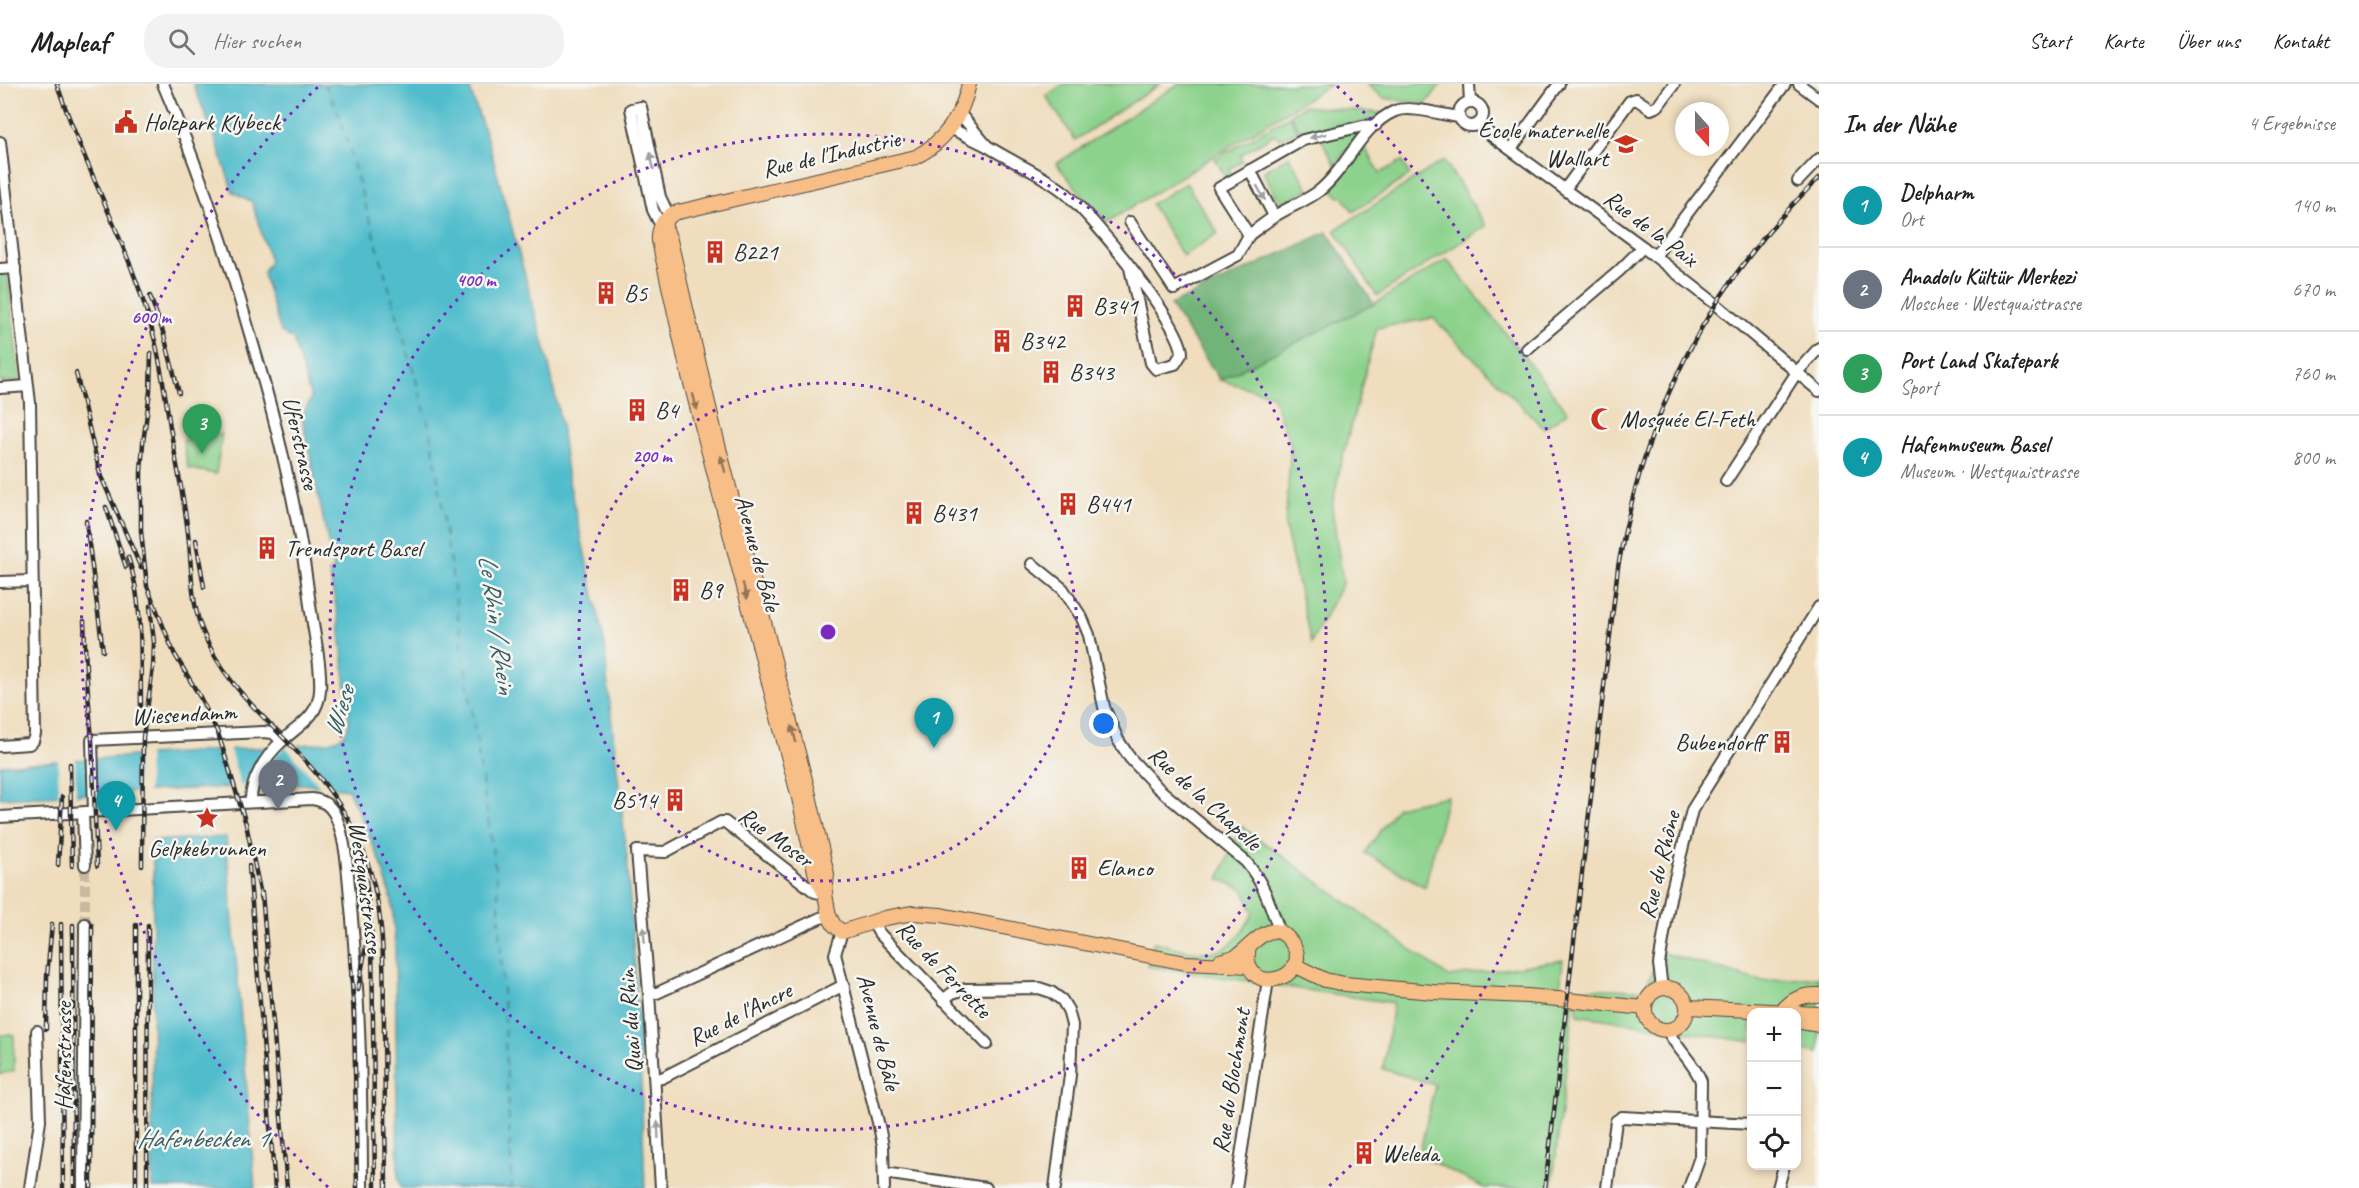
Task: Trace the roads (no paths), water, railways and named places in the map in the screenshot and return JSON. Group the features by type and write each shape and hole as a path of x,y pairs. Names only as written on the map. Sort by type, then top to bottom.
{"main road":[{"name":"Rue de l'Industrie","path":"669,217 907,160 929,148 950,128 960,114 969,84"},
{"name":"Avenue de Bâle","path":"669,217 670,240 693,371 809,795 827,874 825,894 829,916 842,932"},
{"path":"842,932 885,918 913,913 941,915 1175,961 1249,966"},
{"path":"1213,964 1236,956 1256,937 1265,932 1280,933 1287,937 1295,950 1294,965 1284,977 1268,980 1254,973 1249,966 1247,956 1249,946"},
{"path":"1294,965 1325,980 1345,984 1433,992 1528,996 1645,1008"},
{"path":"1662,988 1672,988 1683,996 1688,1007 1685,1019 1677,1028 1668,1031 1655,1028 1648,1020 1645,1008 1647,999 1654,991 1662,988"},
{"path":"1785,1008 1796,998 1806,994 1819,995"},
{"path":"1688,1007 1747,1010"},
{"path":"1801,1013 1819,1014"},
{"path":"1801,1022 1819,1025"}],"street":[{"name":"Uferstrasse","path":"163,84 191,148 230,264 275,420 304,563 320,692 318,705 308,721 280,743 253,783 251,797"},
{"path":"1469,84 1470,102"},
{"path":"1511,149 1559,84"},
{"path":"1565,189 1630,101 1636,99 1651,109 1658,106 1674,84"},
{"path":"1656,256 1785,84"},
{"path":"1799,84 1819,99"},
{"path":"1130,222 1174,289 1238,255 1249,235 1274,216 1319,191 1338,173 1345,159 1376,125 1396,111 1409,110 1459,117 1466,125 1477,124 1482,118 1483,111 1478,104 1470,102 1463,105 1459,117"},
{"name":"Avenue de Bâle","path":"641,107 660,197 669,217 658,220 653,210 631,109 641,107"},
{"path":"960,114 987,146"},
{"name":"Rue de la Paix","path":"1477,124 1656,256 1819,391"},
{"path":"1249,235 1219,188 1303,140 1376,125"},
{"path":"950,128 1052,183 1075,201 1099,226 1162,310 1182,347 1178,361 1156,369 1148,356 1142,316 1130,268"},
{"path":"0,142 28,387 35,734 33,741 24,745 0,746"},
{"path":"1798,181 1819,159"},
{"path":"1250,170 1274,216"},
{"path":"1527,349 1619,271 1643,247"},
{"path":"0,269 15,268"},
{"path":"1726,481 1797,372 1819,348"},
{"path":"0,388 28,387"},
{"name":"Rue de la Chapelle","path":"1032,564 1063,589 1082,618 1089,635 1104,706 1118,740 1130,758 1158,788 1246,862 1257,875 1280,933"},
{"path":"0,582 32,581"},
{"name":"Rue du Rhône","path":"1662,988 1660,953 1670,898 1692,810 1819,607"},
{"name":"Wiesendamm","path":"90,808 92,740 218,733 273,733 280,743"},
{"name":"Westquaistrasse","path":"0,817 90,808 251,797 319,800 330,807 335,815 347,872 358,983 362,1188"},
{"path":"85,865 90,808"},
{"name":"Rue Moser","path":"637,851 665,852 725,822 815,892 825,894"},
{"name":"Quai du Rhin","path":"637,851 649,993 661,1188"},
{"path":"1265,932 1271,908"},
{"path":"649,993 657,993 820,918 829,916"},
{"name":"Rue de Ferrette","path":"873,923 879,933 987,1044"},
{"name":"Hafenstrasse","path":"83,1188 85,924"},
{"name":"Avenue de Bâle","path":"842,932 836,944 835,954 879,1126 883,1146 884,1188"},
{"name":"Rue du Blochmont","path":"1236,1188 1268,980"},
{"name":"Rue de l'Ancre","path":"655,1079 662,1078 844,985"},
{"path":"943,999 952,993 966,989 1039,988 1051,992 1062,1000 1068,1010 1072,1025 1070,1075 1055,1188"},
{"path":"1668,1031 1675,1045 1698,1073 1701,1081 1700,1156 1689,1188"},
{"path":"30,1188 40,1121 37,1032"},
{"path":"1607,1188 1616,1121 1622,1117 1747,1124"},
{"path":"1782,1187 1784,1170"},
{"path":"884,1173 986,1188"}],"water":[{"name":"Le Rhin / Rhein","path":"193,84 468,84 489,144 548,360 561,424 567,473 605,645 627,858 639,1025 645,1188 401,1188 398,1178 395,946 392,901 381,863 348,789 300,784 0,798 0,765 314,744 338,739 346,732 348,726 339,621 329,572 334,571 302,417 311,398 293,339 281,332 263,273 270,261 252,202 233,192 215,138"},
{"name":"Hafenbecken 1","path":"226,837 255,1188 152,1188 153,841"}],"tunnel":[{"path":"85,865 85,924"}],"railway":[{"path":"57,84 147,311 162,376 184,507 193,592 201,627 212,652 226,674 316,773 332,794 364,852 373,880 382,938 386,1188"},
{"path":"1545,1188 1618,567 1630,511 1645,457 1663,406 1686,356 1713,308 1744,263 1779,219 1819,178"},
{"path":"150,296 164,335 179,393"},
{"path":"151,353 150,391 141,472 141,531 147,586 174,653 218,733 246,824 262,900"},
{"path":"76,373 100,474 141,568"},
{"path":"106,507 126,567"},
{"path":"86,521 103,651"},
{"path":"196,540 204,587"},
{"path":"128,557 139,612 141,706"},
{"path":"142,866 143,737 153,668 154,643 150,606"},
{"path":"84,621 97,866"},
{"path":"70,764 72,866"},
{"path":"58,865 62,797"},
{"path":"249,866 275,1188"},
{"path":"366,880 372,940 375,1188"},
{"path":"262,893 287,1188"},
{"path":"46,1029 47,976 52,924"},
{"path":"61,924 63,1188"},
{"path":"73,925 74,1188"},
{"path":"91,1188 92,925"},
{"path":"136,925 136,1188"},
{"path":"147,1188 148,925"},
{"path":"358,990 366,946"},
{"path":"350,955 354,1006 357,1188"}],"place":[{"name":"Holzpark Klybeck","path":"126,122"},
{"name":"École maternelle Wallart","path":"1626,144"},
{"name":"B221","path":"715,252"},
{"name":"B5","path":"606,293"},
{"name":"B341","path":"1075,306"},
{"name":"B342","path":"1002,341"},
{"name":"B343","path":"1051,372"},
{"name":"B4","path":"637,410"},
{"name":"Mosquée El-Feth","path":"1602,419"},
{"name":"Port Land Skatepark","path":"202,454"},
{"name":"B441","path":"1068,504"},
{"name":"B431","path":"914,513"},
{"name":"Trendsport Basel","path":"267,548"},
{"name":"B9","path":"681,590"},
{"name":"Bubendorff","path":"1782,742"},
{"name":"Delpharm","path":"934,748"},
{"name":"B514","path":"675,800"},
{"name":"Anadolu Kültür Merkezi","path":"278,810"},
{"name":"Gelpkebrunnen","path":"207,818"},
{"name":"Hafenmuseum Basel","path":"116,831"},
{"name":"Elanco","path":"1079,868"},
{"name":"Weleda","path":"1364,1153"}],"water label":[{"name":"Wiese","path":"339,711"}]}
